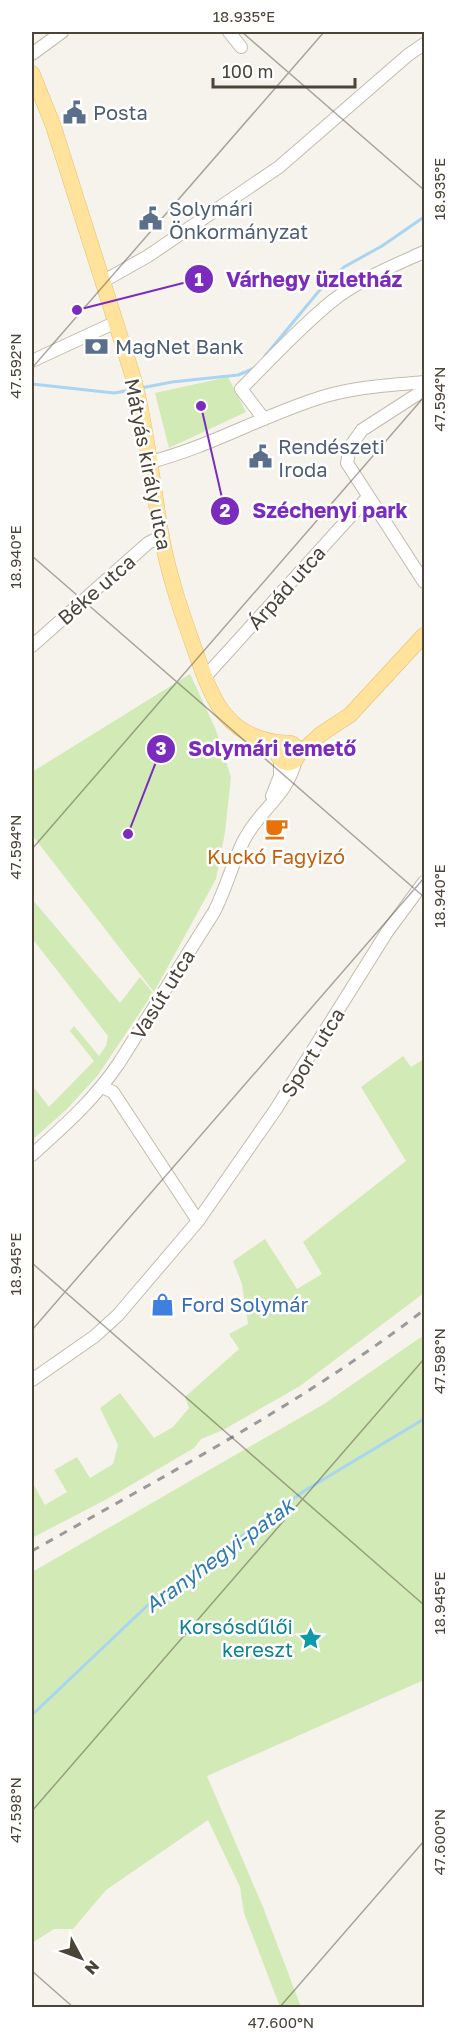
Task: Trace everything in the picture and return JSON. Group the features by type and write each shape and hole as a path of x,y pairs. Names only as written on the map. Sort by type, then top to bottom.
{"main road":[{"name":"Mátyás király utca","path":"32,73 53,125 114,323 134,380 141,405 162,536 178,597 205,677 212,694 229,720 242,730 274,742 288,752"},
{"path":"288,752 350,715 424,635"}],"street":[{"path":"32,54 62,32"},
{"path":"229,32 241,46"},
{"path":"102,282 148,256 279,167 408,55 424,44"},
{"path":"264,419 241,389 333,300 424,252"},
{"path":"32,361 114,323"},
{"path":"150,462 205,444 320,398 375,386 424,382"},
{"path":"424,390 362,430 350,447 346,463 424,582"},
{"name":"Árpád utca","path":"205,677 368,498"},
{"name":"Béke utca","path":"32,645 148,543 162,536"},
{"name":"Vasút utca","path":"32,1155 102,1087 214,912 226,887 242,842 261,814 282,793 293,769 288,752"},
{"name":"Sport utca","path":"32,1380 95,1336 118,1315 198,1221 276,1108 387,932 424,882"},
{"path":"102,1087 113,1092 198,1221"}],"green space":[{"path":"228,377 246,412 169,448 155,393"},
{"path":"190,674 216,730 231,777 225,832 216,879 154,992 32,835 32,772"},
{"path":"32,899 120,1003 140,977 153,993 98,1075 66,1110 32,1140 32,1085 49,1107 94,1061 70,1031 74,1026 99,1056 106,1046 108,1036 32,938"},
{"path":"403,1056 411,1067 424,1059 424,1293 300,1386 223,1430 201,1439 194,1448 107,1499 32,1538 32,1482 45,1505 67,1492 54,1470 77,1457 90,1478 113,1464 118,1445 100,1408 120,1393 154,1438 173,1427 189,1408 185,1397 239,1349 229,1334 248,1324 242,1284 233,1261 265,1239 297,1289 322,1274 303,1242 406,1161 361,1087"},
{"path":"424,1335 424,1680 207,1776 263,1907 301,2007 280,2007 244,1913 240,1887 208,1820 106,1890 73,1929 54,1929 32,1943 32,1572 324,1404"}],"waterway":[{"path":"265,356 319,291 344,267 382,246 424,217"},
{"path":"141,388 172,382 238,375 255,368"},
{"path":"32,384 114,393 131,390"},
{"name":"Aranyhegyi-patak","path":"32,1715 150,1603 304,1491 424,1419"}],"railway":[{"path":"32,1551 281,1408 330,1377 424,1310"}],"place":[{"name":"Posta","path":"75,112"},
{"name":"Solymári Önkormányzat","path":"151,219"},
{"name":"Várhegy üzletház","path":"77,310"},
{"name":"MagNet Bank","path":"97,346"},
{"name":"Széchenyi park","path":"201,406"},
{"name":"Rendészeti Iroda","path":"260,457"},
{"name":"Kuckó Fagyizó","path":"276,828"},
{"name":"Solymári temető","path":"128,834"},
{"name":"Ford Solymár","path":"163,1304"},
{"name":"Korsósdűlői kereszt","path":"311,1638"}]}
